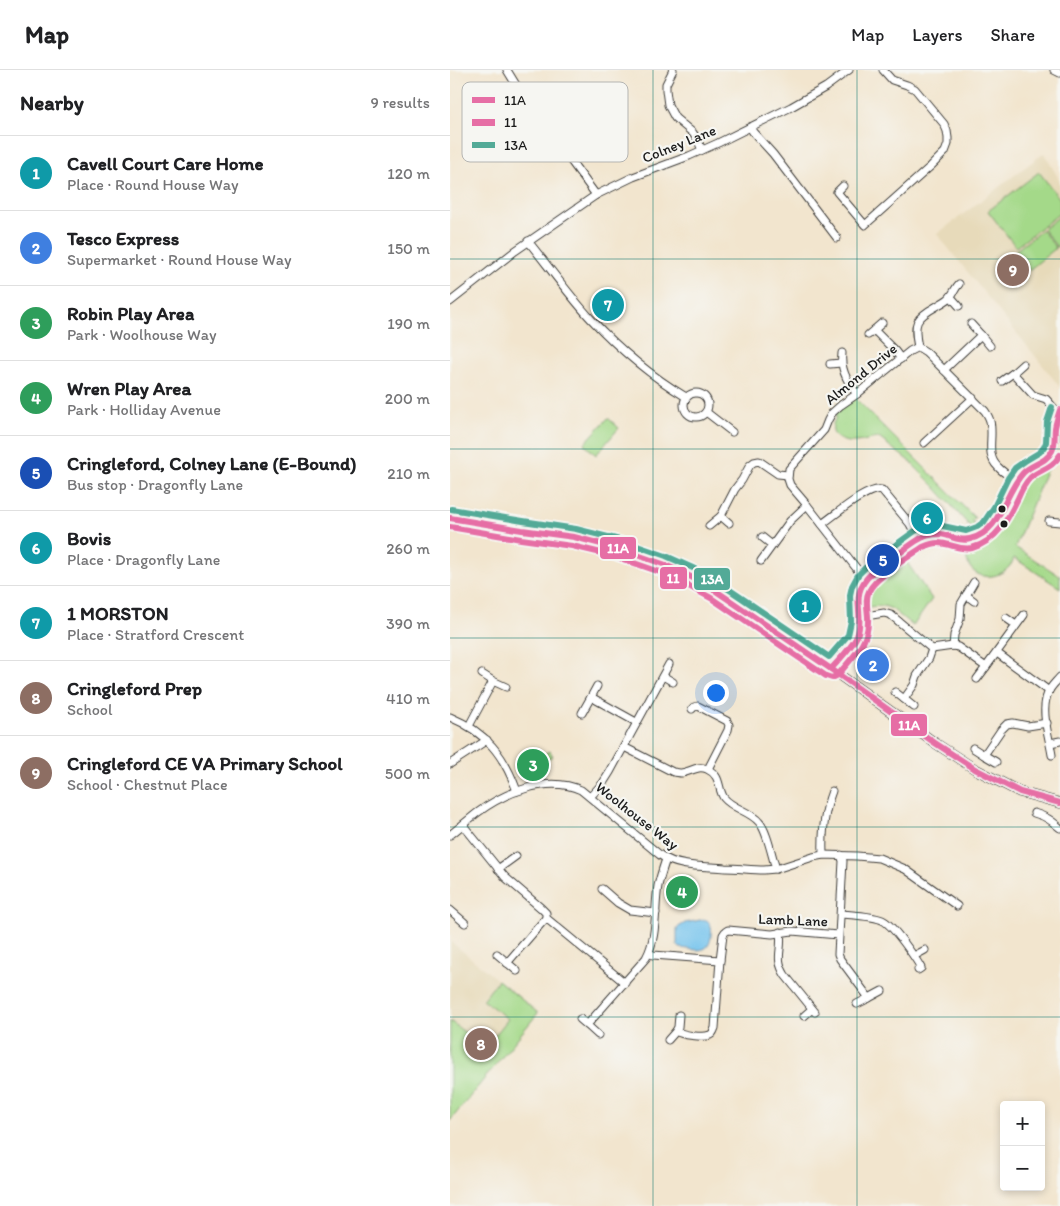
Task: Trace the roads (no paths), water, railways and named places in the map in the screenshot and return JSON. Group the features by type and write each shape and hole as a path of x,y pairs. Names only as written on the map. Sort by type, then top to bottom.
{"street":[{"path":"507,70 514,82"},
{"path":"673,70 666,84 668,105 675,118 693,133 702,150"},
{"name":"Colney Lane","path":"450,302 528,242 596,195 633,177 702,150 750,127 826,87 849,70"},
{"path":"843,186 837,192 865,225 931,166 945,152 948,144 947,131 944,124 915,89 892,80 883,70"},
{"path":"1054,70 1060,73"},
{"path":"750,127 837,238"},
{"path":"572,162 596,195"},
{"path":"528,242 592,320 639,363 686,397"},
{"path":"918,347 915,330 921,315 951,297 959,284"},
{"path":"951,297 959,306"},
{"path":"868,335 882,323"},
{"path":"971,324 990,346"},
{"path":"874,330 901,359"},
{"path":"944,370 981,335"},
{"name":"Almond Drive","path":"788,475 789,469 824,430 832,413 841,404 857,394 910,351 918,347 926,352 985,410 991,424 990,455 993,462 998,468 1018,481"},
{"path":"842,353 840,364 846,379 857,394"},
{"path":"830,364 840,364"},
{"path":"1002,381 1023,364"},
{"path":"832,669 856,639 860,628 858,595 866,578 919,539 938,534 958,540 966,540 983,534 1001,514 1018,481 1026,470 1047,458 1058,444 1056,419 1060,410 1046,399 1032,395 1014,373"},
{"path":"694,392 704,395 708,404 706,412 698,417 688,415 683,406 686,397 694,392"},
{"path":"924,443 973,398"},
{"path":"706,412 732,432"},
{"path":"709,526 721,516 750,464 759,461 778,474 788,475 790,485 857,569 859,575 866,578"},
{"path":"822,524 864,494 877,488 882,490 910,524 916,537 918,536 919,539"},
{"path":"761,561 790,521 807,505"},
{"path":"721,516 730,523"},
{"path":"450,518 574,538 617,548 663,564 691,577 716,591 832,669 935,743 975,769 1020,792 1058,802"},
{"path":"1049,521 1060,522"},
{"path":"762,537 772,545"},
{"path":"953,646 956,626 960,619 960,604 974,582"},
{"path":"966,595 974,601"},
{"path":"860,616 891,615 900,626 932,649 958,647 986,667"},
{"path":"977,679 1024,615"},
{"path":"1006,618 1016,625"},
{"path":"904,698 914,685 932,649"},
{"path":"997,652 1049,691"},
{"path":"590,797 603,783 670,664"},
{"path":"482,674 506,687"},
{"path":"663,676 673,682"},
{"path":"1052,755 1046,723 1045,702 1049,691 1060,677"},
{"path":"469,726 493,681"},
{"path":"582,713 597,686"},
{"path":"895,692 914,707"},
{"path":"591,697 636,722"},
{"path":"692,709 694,706 698,706 727,721 729,725 708,770"},
{"path":"450,717 479,732 487,740 508,770 518,791"},
{"path":"984,755 1007,724 1013,722 1028,726 1046,723"},
{"path":"450,764 487,740"},
{"path":"1050,743 1060,741"},
{"path":"624,747 673,772 682,773 699,767 708,770 718,780 722,795 729,803 759,822 776,869"},
{"path":"973,748 996,762"},
{"name":"Woolhouse Way","path":"450,835 478,812 508,795 547,784 557,784 581,790 666,859 694,866 764,870 776,869 823,855 869,857 887,861 905,869 957,906"},
{"path":"823,855 824,817 832,791"},
{"path":"1034,813 1051,820 1060,828"},
{"path":"463,825 505,877 546,913 546,918 625,983"},
{"name":"Lamb Lane","path":"676,1031 680,1034 701,1036 708,1036 713,1033 723,935 728,930 772,934 792,931 838,935 842,855"},
{"path":"498,869 516,856"},
{"path":"587,1025 649,953 654,940 658,885 666,859"},
{"path":"602,889 630,910 656,913"},
{"path":"450,910 465,923"},
{"path":"840,914 884,920 914,956 921,970"},
{"path":"507,963 546,918"},
{"path":"780,932 779,958 781,968 814,1010 804,1016"},
{"path":"838,935 838,954 840,959 869,998"},
{"path":"914,956 925,950"},
{"path":"649,953 653,955 720,960"},
{"path":"497,954 518,971"},
{"path":"857,1004 882,992"},
{"path":"668,1040 678,1027 679,1015"},
{"path":"580,1019 598,1035"}],"water":[{"path":"707,920 711,927 708,946 700,950 680,948 677,945 677,928 685,923"}],"place":[{"name":"Cringleford CE VA Primary School","path":"1013,270"},
{"name":"1 MORSTON","path":"608,305"},
{"name":"Bovis","path":"927,518"},
{"name":"Cringleford, Colney Lane (E-Bound)","path":"883,560"},
{"name":"Cavell Court Care Home","path":"805,606"},
{"name":"Tesco Express","path":"873,665"},
{"name":"Robin Play Area","path":"533,765"},
{"name":"Wren Play Area","path":"682,892"},
{"name":"Cringleford Prep","path":"481,1044"}]}
